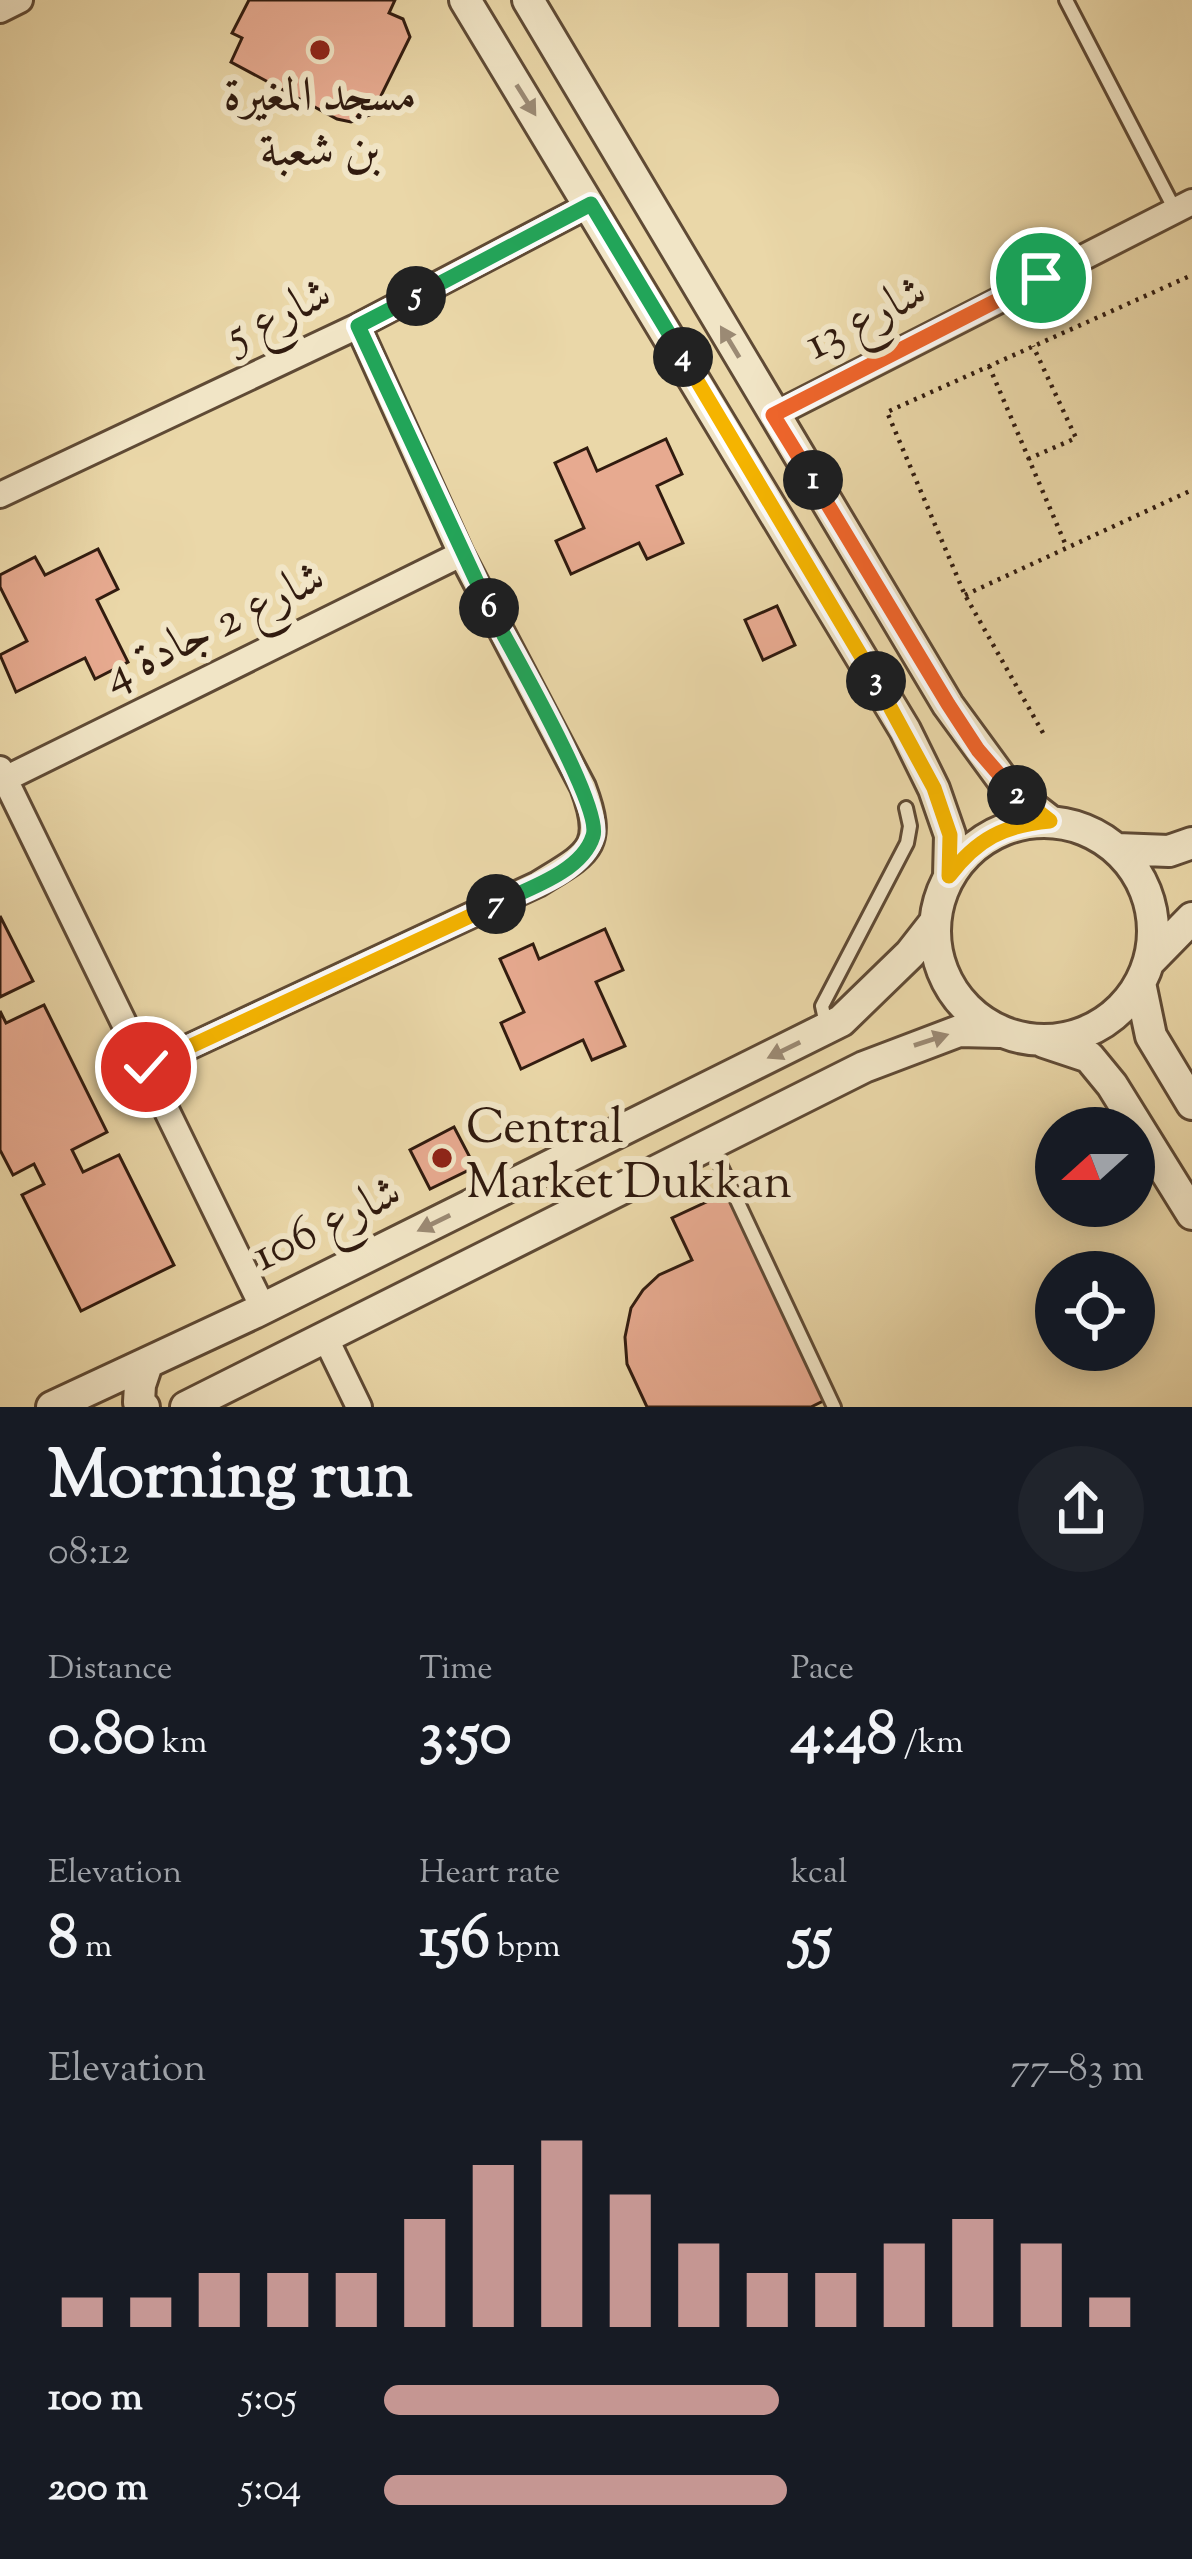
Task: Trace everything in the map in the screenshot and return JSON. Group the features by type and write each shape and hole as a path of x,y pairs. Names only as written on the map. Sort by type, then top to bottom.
{"street":[{"path":"0,10 20,0"},
{"path":"465,0 905,730 934,788 950,835 949,876 934,922 937,956 950,987 971,1013 1000,1032 1089,1057 1112,1085 1192,1214"},
{"path":"528,0 978,750 1010,790 1050,821"},
{"name":"شارع 5","path":"0,495 358,326 591,204"},
{"name":"شارع 13","path":"773,415 1184,206"},
{"path":"146,1067 538,884 579,859 593,838 596,821 583,787 461,554 358,326"},
{"name":"شارع 2 جادة 4","path":"3,774 461,554"},
{"path":"3,774 263,1308"},
{"path":"949,876 967,852 991,834 1019,824 1050,821 1086,830 1117,850 1137,873 1149,901 1153,932 1144,972 1151,1036 1192,1104"},
{"path":"1117,850 1169,851 1192,843"},
{"path":"1038,1041 1069,1038 1097,1027 1122,1008 1144,972 1192,918"},
{"name":"شارع 106","path":"52,1407 263,1308 842,1021 934,922"},
{"name":"شارع 106","path":"186,1407 864,1066 959,1031 1000,1032"},
{"path":"326,1339 359,1407"},
{"path":"144,1407 140,1384 147,1364"}],"lane":[{"path":"1066,0 1184,206"},
{"path":"827,1028 822,1006 907,843 906,808"},
{"path":"710,1145 834,1407"}],"path":[{"path":"1043,733 964,595 887,412 1192,275"},
{"path":"1028,459 1076,438 1034,346"},
{"path":"989,366 1067,548"},
{"path":"964,595 1192,490"}],"building":[{"name":"مسجد المغيرة بن شعبة","path":"249,0 395,0 389,13 403,19 410,37 372,114 351,122 337,119 231,62 242,38 232,33"},
{"path":"666,439 682,474 657,486 683,543 647,559 639,543 571,574 556,541 584,528 555,463 587,448 597,471"},
{"path":"98,549 118,589 97,600 128,662 95,679 85,658 16,692 0,655 27,641 0,587 0,575 35,557 45,575"},
{"path":"777,606 795,645 763,660 745,620"},
{"path":"0,916 33,981 0,997"},
{"path":"605,929 623,970 596,982 625,1046 592,1060 583,1040 521,1069 501,1023 524,1012 500,959 533,944 539,959"},
{"path":"44,1005 107,1132 72,1150 83,1172 119,1155 174,1265 81,1311 22,1195 44,1184 34,1164 13,1175 0,1150 0,1011 6,1023"},
{"name":"Central Market Dukkan","path":"454,1127 475,1167 430,1189 410,1150"},
{"path":"728,1192 825,1400 811,1407 647,1407 627,1364 625,1337 631,1308 659,1275 692,1260 672,1218"}],"place":[{"name":"مسجد المغيرة بن شعبة","path":"320,50"},
{"name":"Central Market Dukkan","path":"442,1158"}],"route":[{"path":"146,1067 538,884 579,859 593,838 596,821 583,787 461,554 358,326 591,204 905,730 934,788 950,835 949,876 967,852 991,834 1019,824 1050,821 1010,790 978,750 773,415 1041,278"}]}
